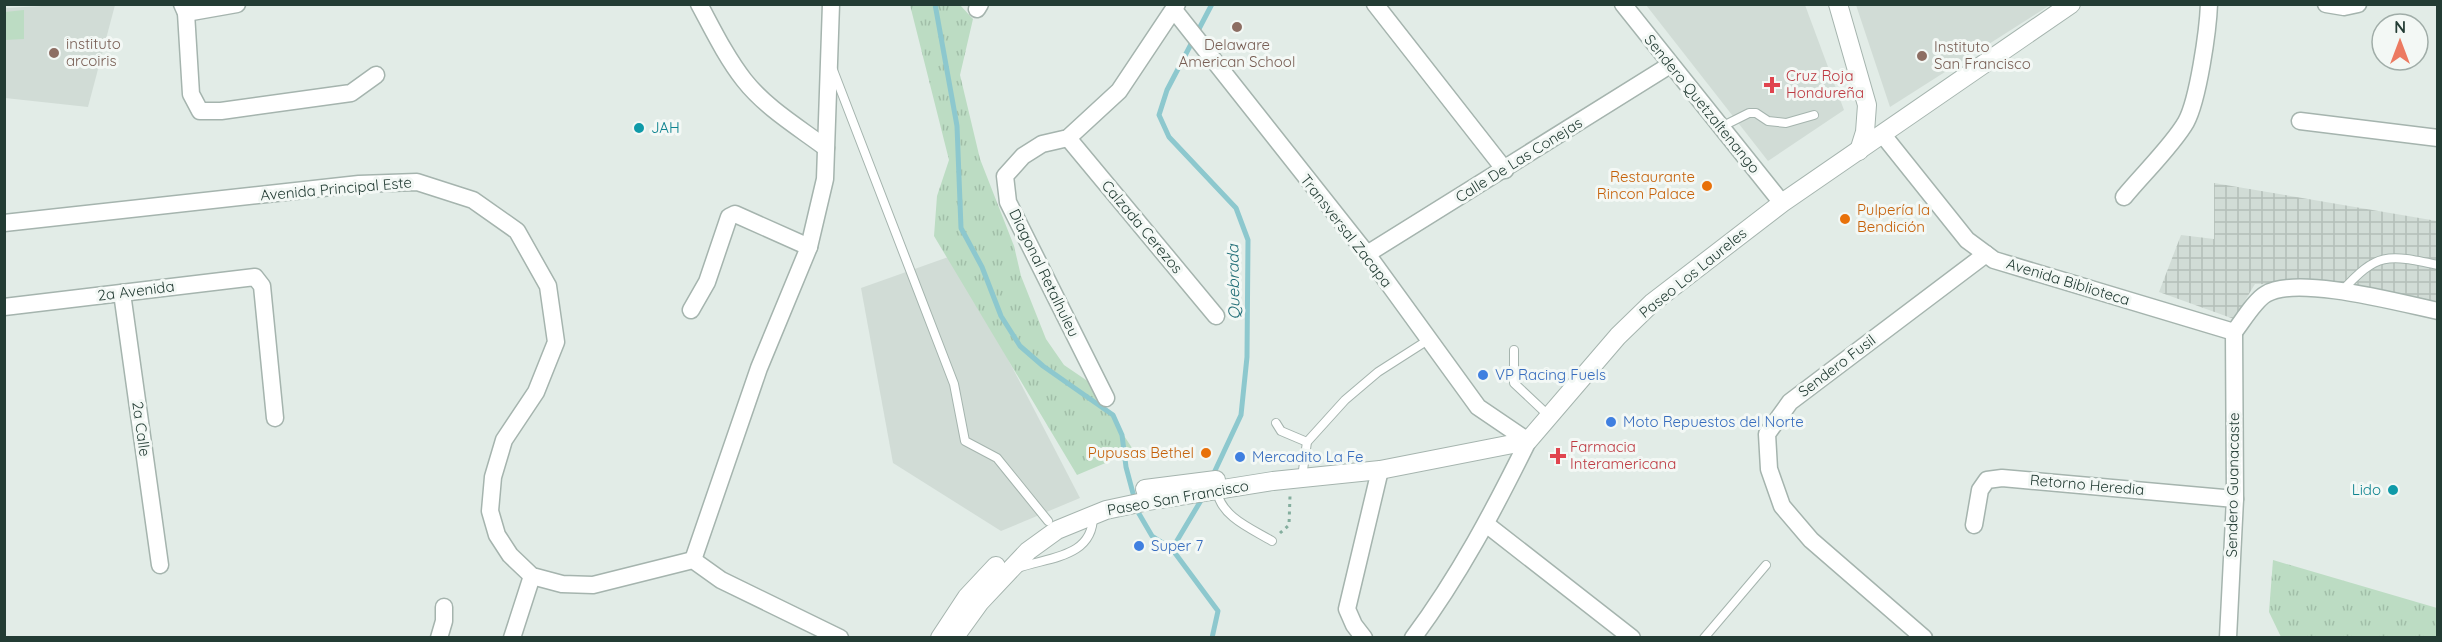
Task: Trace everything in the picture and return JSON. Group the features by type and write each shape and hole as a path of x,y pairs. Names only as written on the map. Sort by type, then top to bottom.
{"street":[{"path":"237,4 184,9 191,94 200,111 220,111 351,93 376,75"},
{"path":"699,4 728,58 745,81 771,108 826,148"},
{"path":"831,4 825,179 810,247 759,368 693,560 721,580 833,636"},
{"path":"1375,4 1505,170"},
{"name":"Sendero Quetzaltenango","path":"1623,4 1782,203"},
{"path":"1838,4 1867,105 1865,132 1859,151"},
{"name":"Paseo Los Laureles","path":"1413,638 1438,603 1486,524 1528,441 1618,336 1653,303 1782,203 2071,4"},
{"path":"2124,197 2185,123 2192,108 2208,22 2209,4"},
{"path":"2326,4 2344,7 2358,4"},
{"name":"Diagonal Retalhuleu","path":"1106,398 1008,202 1005,176 1041,144 1068,138 1119,91 1176,7"},
{"name":"Transversal Zacapa","path":"1176,7 1366,254 1478,407 1528,441"},
{"name":"Calle De Las Conejas","path":"1366,254 1505,170 1670,65"},
{"path":"1867,105 1878,118 1884,121 1905,120"},
{"path":"2300,121 2438,138"},
{"name":"Avenida Biblioteca","path":"1883,135 1967,240 1994,260 2234,333"},
{"name":"Calzada Cerezos","path":"1068,138 1216,316"},
{"name":"Avenida Principal Este","path":"4,223 359,184 417,182 473,200 518,231 548,286 556,342 536,392 504,440 493,477 490,511 498,535 510,555 532,576 562,584 592,585 693,560"},
{"path":"691,310 707,282 729,217 735,214 810,247"},
{"name":"Sendero Fusil","path":"1924,638 1811,540 1782,506 1769,469 1767,434 1790,402 1986,254"},
{"name":"2a Avenida","path":"4,307 255,277 262,286 275,418"},
{"path":"2234,333 2264,294 2279,288 2314,287 2438,311"},
{"name":"2a Calle","path":"122,293 160,565"},
{"name":"Sendero Guanacaste","path":"2228,638 2235,499 2234,333"},
{"name":"Paseo San Francisco","path":"954,638 980,602 1006,572 1029,551 1057,530 1146,488 1216,487 1380,470 1528,441"},
{"path":"1364,638 1353,625 1347,609 1350,587 1380,470"},
{"name":"Retorno Heredia","path":"1974,525 1980,490 1987,480 2002,478 2235,499"},
{"name":"Paseo San Francisco","path":"940,638 967,597 1017,546 1048,521 1101,508"},
{"path":"1486,524 1632,638"},
{"path":"512,638 532,576"},
{"path":"439,638 444,621 444,607"}],"lane":[{"path":"828,59 954,384 965,441 997,458 1048,521"},
{"path":"1721,128 1749,113 1756,112 1768,121 1786,123 1814,115"},
{"path":"2340,292 2356,275 2378,261 2399,256 2438,265"},
{"path":"1302,477 1307,442 1345,400 1378,372 1428,340"},
{"path":"1514,350 1514,383 1549,417"},
{"path":"1276,423 1281,431 1307,442"},
{"path":"1216,487 1218,501 1232,517 1272,541"},
{"path":"1006,572 1062,557 1085,543 1101,508"},
{"path":"1704,638 1766,565"}],"path":[{"path":"1272,541 1289,525 1291,506"}],"shaded area":[{"name":"Instituto San Francisco","path":"1856,4 2050,5 1890,107"},
{"name":"instituto arcoiris","path":"115,5 88,107 5,98 5,8"},
{"name":"Cruz Roja Hondureña","path":"1646,5 1805,5 1844,110 1768,161"},
{"path":"2214,183 2437,221 2437,302 2357,286 2255,284 2234,319 2159,292 2181,235 2214,239"},
{"path":"954,255 1080,498 1001,531 893,463 861,288"}],"green space":[{"path":"910,5 960,5 973,19 960,75 980,159 1014,246 1021,276 1046,339 1064,365 1089,382 1134,451 1077,475 934,236 937,196 949,160"},
{"path":"24,10 24,39 5,40 5,12"},
{"path":"2273,560 2437,608 2437,637 2281,637 2269,612"}],"waterway":[{"path":"935,4 957,126 961,228 982,267 1001,316 1020,346 1043,366 1113,415 1122,435 1126,467 1138,512 1152,536 1172,549 1218,611 1212,638"},
{"name":"Quebrada","path":"1212,4 1167,90 1159,115 1169,137 1236,208 1248,240 1247,357 1241,415 1213,475"},
{"name":"Quebrada","path":"1172,549 1203,497"}],"place":[{"name":"Delaware American School","path":"1237,27"},
{"name":"instituto arcoiris","path":"54,53"},
{"name":"Instituto San Francisco","path":"1922,56"},
{"name":"Cruz Roja Hondureña","path":"1772,85"},
{"name":"JAH","path":"639,128"},
{"name":"Restaurante Rincon Palace","path":"1707,186"},
{"name":"Pulpería la Bendición","path":"1845,219"},
{"name":"VP Racing Fuels","path":"1483,375"},
{"name":"Moto Repuestos del Norte","path":"1611,422"},
{"name":"Pupusas Bethel","path":"1206,453"},
{"name":"Farmacia Interamericana","path":"1558,456"},
{"name":"Mercadito La Fe","path":"1240,457"},
{"name":"Lido","path":"2393,490"},
{"name":"Super 7","path":"1139,546"}]}
